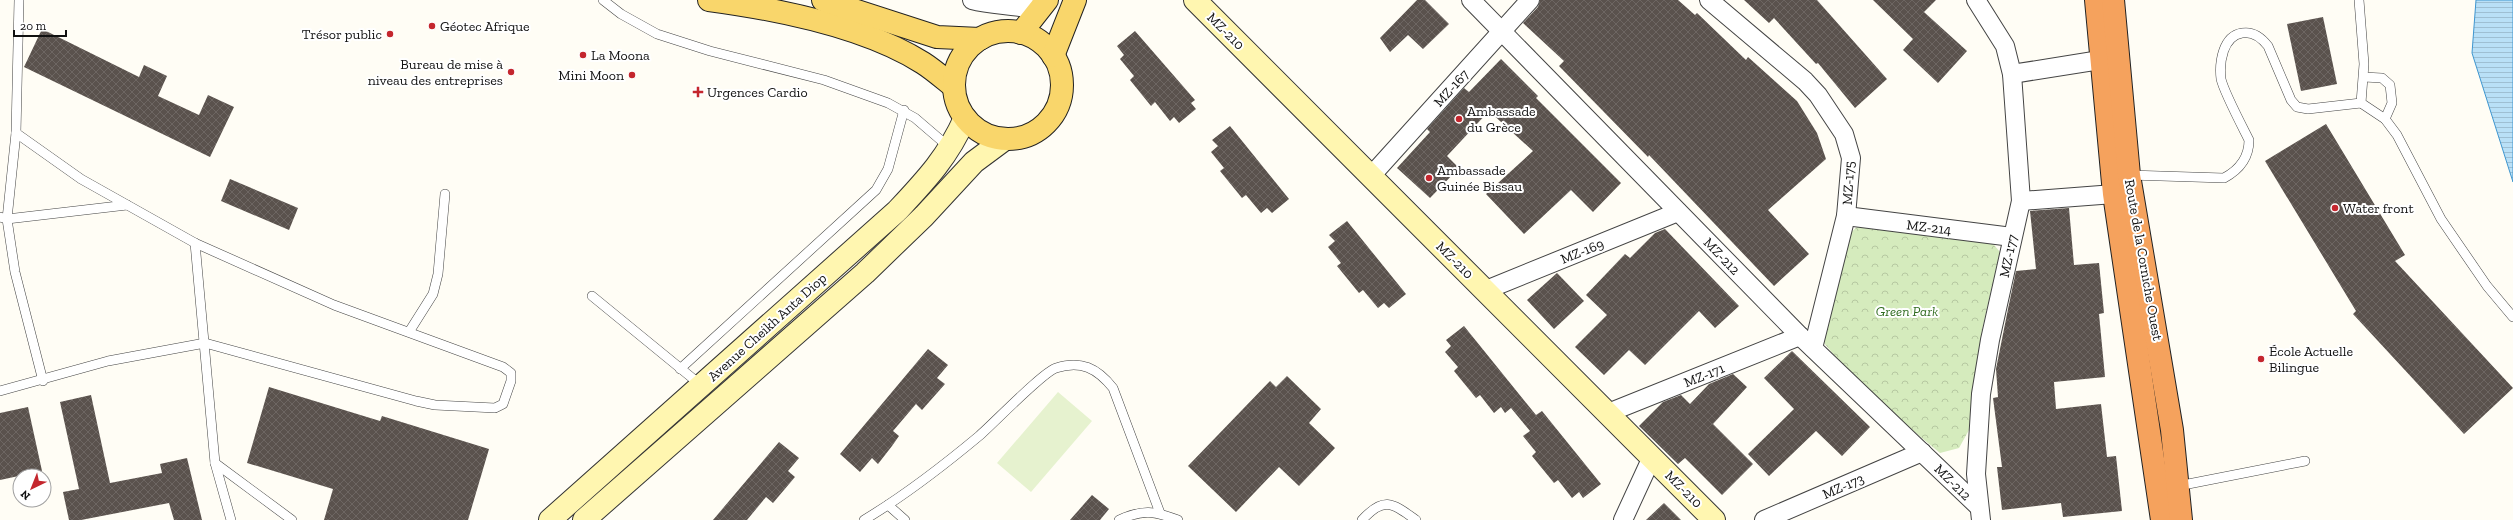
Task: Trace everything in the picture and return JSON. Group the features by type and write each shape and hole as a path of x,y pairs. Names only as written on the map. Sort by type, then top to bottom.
{"highway":[{"name":"Route de la Corniche Ouest","path":"2096,0 2100,60 2114,194 2162,520"},
{"name":"Route de la Corniche Ouest","path":"2113,0 2129,175 2172,430 2181,520"}],"main road":[{"path":"709,0 791,14 864,36 923,63 954,87"},
{"path":"823,0 937,37 980,39"},
{"path":"1053,56 1075,0"},
{"path":"1022,33 1043,5"},
{"path":"1000,32 1022,33 1044,46 1053,56 1060,71 1062,88 1058,105 1050,119 1037,130 1022,137 1005,139 990,136 976,129 965,118 959,109 954,87 955,73 960,60 969,48 980,39 1000,32"}],"street":[{"path":"972,0 989,4 1024,6 1043,5"},
{"name":"MZ-210","path":"1195,0 1714,520"},
{"name":"MZ-212","path":"1471,0 1800,336 1922,452 1979,513"},
{"name":"MZ-167","path":"1371,176 1530,0"},
{"name":"MZ-175","path":"1708,0 1805,81 1818,95 1844,134 1851,158 1846,216 1813,348"},
{"name":"MZ-177","path":"1976,0 2005,46 2012,74 2021,201 2012,237 1982,394 1976,474 1979,513"},
{"path":"2012,74 2100,60"},
{"name":"Avenue Cheikh Anta Diop","path":"550,520 702,386 896,211 930,176 951,149 965,118"},
{"name":"Avenue Cheikh Anta Diop","path":"584,520 865,273 924,216 974,162 1005,139"},
{"path":"2021,201 2114,194"},
{"name":"MZ-169","path":"1486,290 1678,212"},
{"name":"MZ-214","path":"1846,216 2012,237"},
{"name":"MZ-171","path":"1608,413 1800,336"},
{"name":"MZ-173","path":"1764,520 1922,452"},
{"path":"1623,520 1652,457"}],"lane":[{"path":"19,0 16,133 4,218 15,272 42,381"},
{"path":"602,0 621,14 657,34 710,51 824,80 904,110 951,149"},
{"path":"2359,0 2364,77 2361,103"},
{"path":"2129,175 2224,178 2235,172 2244,161 2249,151 2249,140 2221,79 2224,47 2231,38 2242,33 2254,34 2262,38 2268,46 2291,100 2297,107 2308,109 2361,103 2385,119 2397,135 2441,219 2487,286 2513,317"},
{"path":"2364,77 2382,78 2390,85 2392,103 2385,119"},
{"path":"680,369 876,190 888,170 904,110"},
{"path":"0,391 42,381 108,361 205,343 435,405 495,408 503,404 512,381 511,374 503,367 334,305 195,243 81,179 16,133"},
{"path":"409,332 434,287 438,274 445,194"},
{"path":"4,218 127,205"},
{"path":"195,243 215,464 231,520"},
{"path":"592,296 702,386"},
{"path":"864,520 888,505 979,436 1054,368 1073,363 1092,368 1103,376 1113,388 1160,513"},
{"path":"2178,486 2305,461"},
{"path":"215,464 292,520"},
{"path":"1362,520 1371,510 1383,504 1395,505 1416,520"},
{"path":"888,505 905,520"},
{"path":"1119,520 1137,512 1160,513 1178,520"}],"green space":[{"name":"Green Park","path":"1858,226 1989,239 2000,252 1982,330 1969,430 1959,448 1940,453 1894,415 1850,373 1824,343 1827,317 1847,236"},
{"path":"1058,392 1092,421 1031,492 997,463"}],"water":[{"path":"2476,0 2513,0 2513,182 2472,53"}],"building":[{"path":"1417,0 1425,0 1449,24 1423,49 1408,35 1390,52 1380,38"},
{"path":"1540,0 1678,0 1695,15 1697,13 1746,60 1748,57 1797,101 1817,133 1826,159 1768,210 1809,254 1774,286 1649,155 1648,157 1559,66 1564,61 1523,23 1538,7"},
{"path":"1744,0 1817,0 1887,79 1855,108 1818,63 1816,64 1774,18 1769,23"},
{"path":"1873,0 1936,0 1924,12 1967,51 1938,83 1903,50 1913,39"},
{"path":"2323,17 2337,84 2301,91 2287,24"},
{"path":"42,29 139,77 144,65 167,76 158,96 199,115 208,95 234,107 210,157 24,67"},
{"path":"1135,31 1195,100 1191,103 1196,109 1179,123 1174,117 1170,121 1155,102 1151,106 1130,80 1134,76 1120,59 1124,55 1117,46"},
{"path":"1501,59 1538,96 1536,98 1621,183 1593,212 1571,190 1524,234 1486,194 1533,151 1489,111 1447,156 1459,168 1430,198 1397,168 1430,132 1427,129 1464,88 1469,92"},
{"path":"2326,124 2405,255 2395,261 2513,388 2464,434 2353,314 2356,311 2265,161"},
{"path":"1230,126 1289,199 1272,213 1267,208 1261,213 1246,195 1242,198 1220,171 1224,168 1211,152 1218,146 1212,140"},
{"path":"230,179 298,208 289,230 221,201"},
{"path":"2069,208 2074,265 2099,263 2104,313 2099,314 2105,377 2054,382 2056,409 2101,404 2107,457 2116,456 2122,511 2063,517 2061,503 2002,510 1997,467 2002,467 1993,398 1998,397 1996,369 2016,271 2036,269 2030,211"},
{"path":"1347,221 1406,294 1389,308 1384,303 1378,308 1363,290 1359,293 1337,266 1341,263 1328,247 1335,241 1329,235"},
{"path":"1665,229 1739,306 1715,328 1699,311 1645,365 1629,350 1604,375 1575,347 1607,315 1586,295 1625,254 1630,258 1655,233"},
{"path":"1557,273 1584,301 1554,329 1527,300"},
{"path":"1464,326 1536,415 1542,411 1601,484 1583,498 1579,492 1572,498 1558,480 1554,483 1532,456 1536,452 1523,436 1530,431 1511,408 1505,413 1501,407 1494,413 1480,395 1476,398 1454,371 1458,367 1445,352 1451,346 1446,340"},
{"path":"928,349 948,365 937,378 945,384 922,410 916,404 893,431 899,436 878,464 872,458 860,472 840,454"},
{"path":"1792,351 1870,427 1842,456 1816,431 1769,476 1748,454 1794,409 1764,378"},
{"path":"1733,374 1747,387 1713,424 1753,464 1722,495 1685,458 1678,464 1639,426 1663,402 1681,395 1690,404 1709,384"},
{"path":"1287,376 1321,409 1309,423 1335,448 1299,486 1279,467 1236,512 1188,466 1270,381 1276,387"},
{"path":"269,387 380,421 382,416 489,449 468,520 324,520 333,489 247,463"},
{"path":"91,395 110,483 162,473 160,464 187,458 202,520 174,520 169,503 81,520 69,520 63,492 79,489 60,402"},
{"path":"28,407 41,468 12,468 12,477 0,480 0,413"},
{"path":"779,442 799,458 788,471 795,477 773,503 766,497 747,520 713,520"},
{"path":"1092,495 1109,509 1100,520 1070,520"},
{"path":"1664,503 1681,520 1646,520"}],"place":[{"name":"Géotec Afrique","path":"432,26"},
{"name":"Trésor public","path":"390,34"},
{"name":"La Moona","path":"583,55"},
{"name":"Bureau de mise à niveau des entreprises","path":"511,72"},
{"name":"Mini Moon","path":"632,75"},
{"name":"Urgences Cardio","path":"698,92"},
{"name":"Ambassade du Grèce","path":"1459,119"},
{"name":"Ambassade Guinée Bissau","path":"1429,178"},
{"name":"Water front","path":"2335,208"},
{"name":"École Actuelle Bilingue","path":"2261,359"}]}
